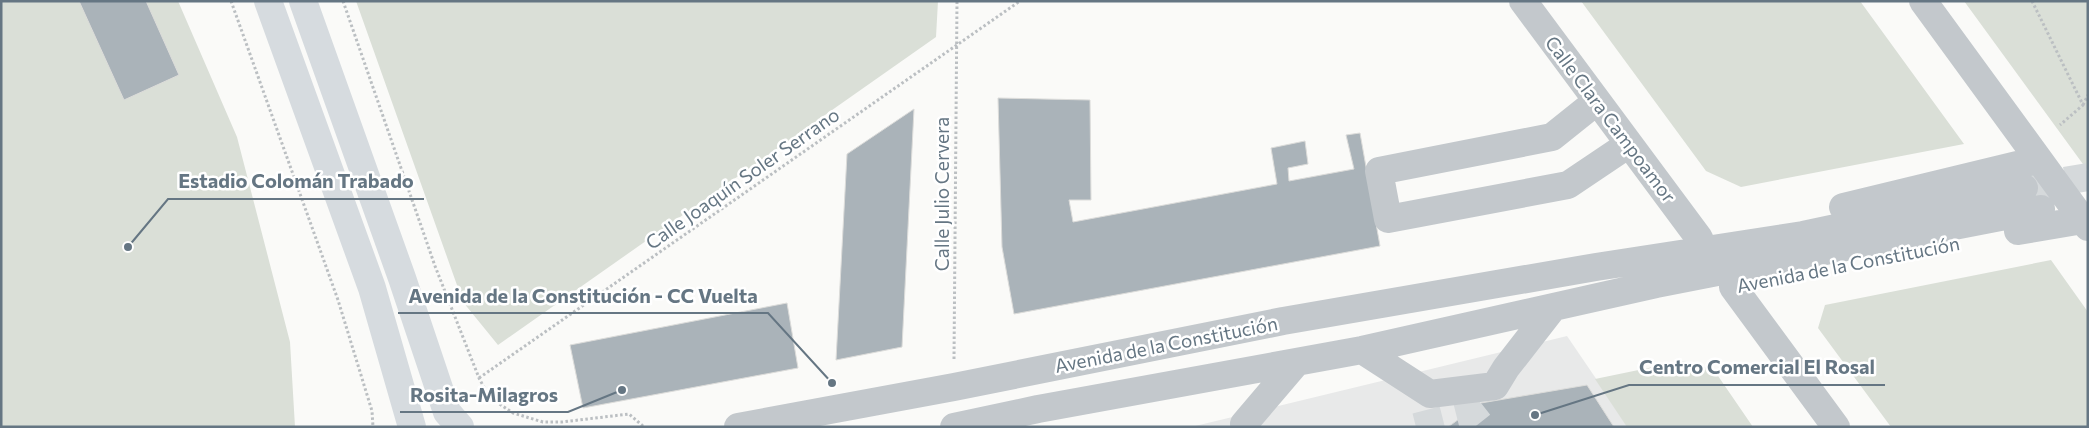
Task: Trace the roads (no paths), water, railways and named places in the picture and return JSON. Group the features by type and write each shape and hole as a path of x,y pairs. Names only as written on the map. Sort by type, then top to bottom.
{"main road":[{"path":"268,1 372,288 412,427"},
{"path":"303,1 402,278 447,412 460,427"}],"street":[{"name":"Calle Clara Campoamor","path":"1523,1 1699,238"},
{"path":"1923,1 2085,224"},
{"path":"1597,101 1552,137 1379,171 1388,219 1568,186 1629,144"},
{"name":"Avenida de la Constitución","path":"1596,267 1699,238 1872,201 2038,160"},
{"name":"Avenida de la Constitución","path":"738,427 954,387 1283,321 1596,267 1803,235 2024,188"},
{"name":"Avenida de la Constitución","path":"954,427 1038,409 1362,350 1552,309 1656,284 2041,209"},
{"name":"Avenida de la Constitución","path":"1611,295 1733,287 2055,224 2085,224"},
{"path":"1733,287 1836,427"},
{"path":"1362,350 1430,394 1495,386 1506,368 1552,309"},
{"path":"1244,424 1296,363"}],"tunnel":[{"path":"2024,188 2088,177"},
{"path":"1416,427 1471,413 1482,427"}],"place":[{"name":"Estadio Colomán Trabado","path":"128,247"},
{"name":"Avenida de la Constitución - CC Vuelta","path":"832,383"},
{"name":"Rosita-Milagros","path":"622,390"},
{"name":"Centro Comercial El Rosal","path":"1535,415"}]}
